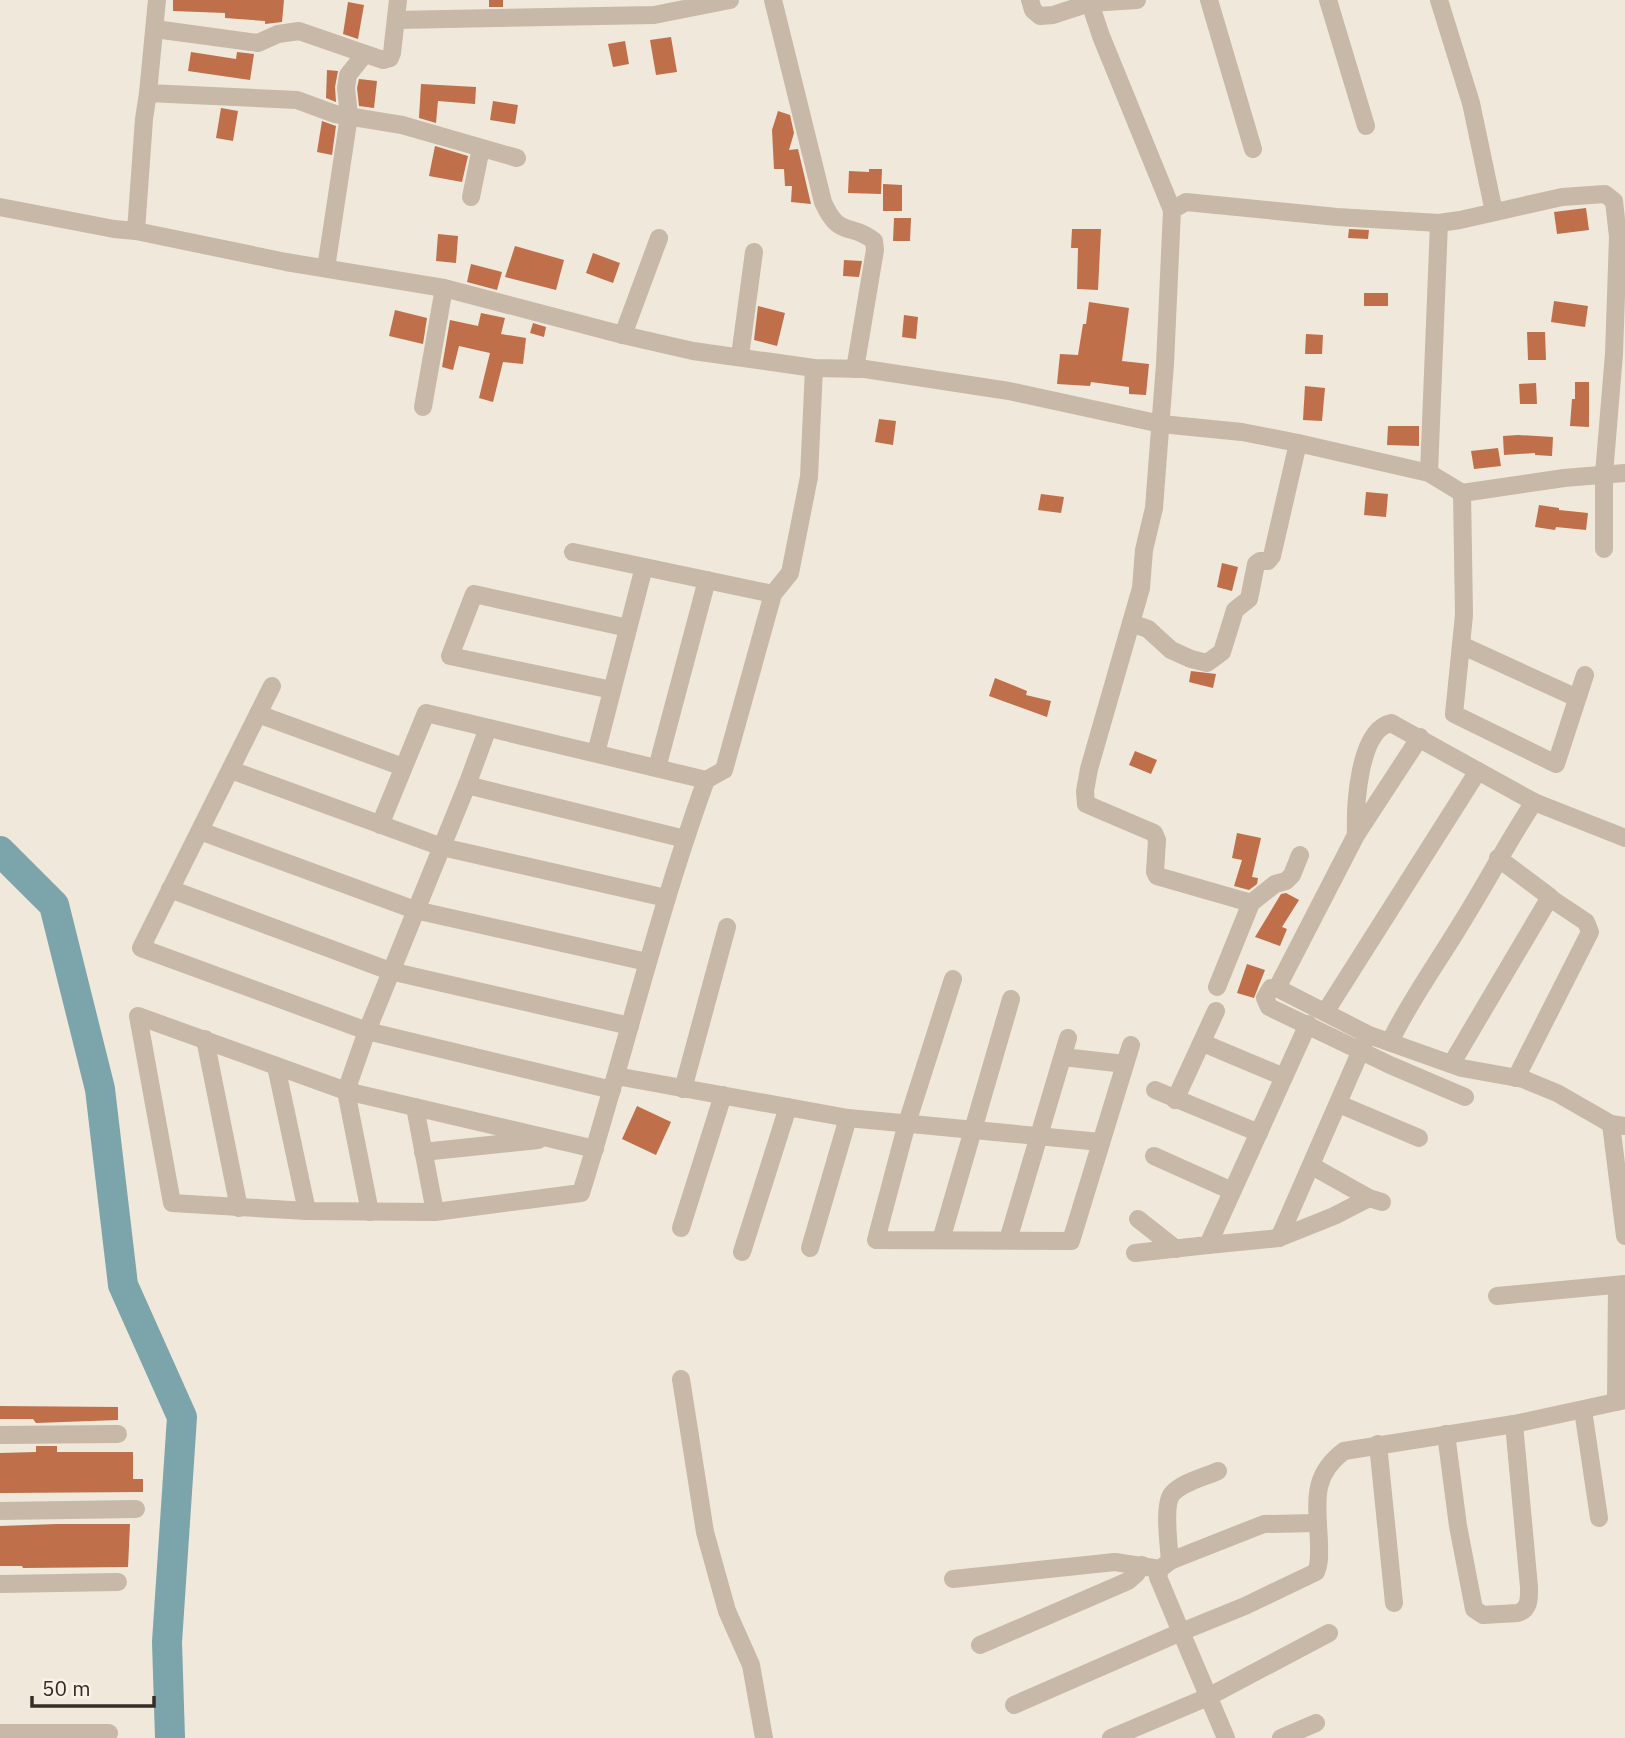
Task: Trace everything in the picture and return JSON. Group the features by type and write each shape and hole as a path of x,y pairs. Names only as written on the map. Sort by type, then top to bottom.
{"street":[{"path":"136,230 144,119 157,0"},
{"path":"155,29 258,43 278,34 299,31 383,60 390,58 398,0"},
{"path":"396,20 654,15 730,0"},
{"path":"773,0 823,202 836,225 868,236 874,241 875,250 855,369"},
{"path":"1030,0 1033,10 1040,16 1090,4 1137,0"},
{"path":"1209,0 1253,149"},
{"path":"1328,0 1366,126"},
{"path":"1439,0 1471,103 1494,212"},
{"path":"1090,4 1172,210 1154,508 1144,550 1141,588 1089,769 1085,791 1086,804 1154,833 1157,840 1157,876 1251,903"},
{"path":"326,268 349,116 346,88 348,75 364,55"},
{"path":"148,93 297,100 335,114 402,125 517,158"},
{"path":"471,197 481,148"},
{"path":"1172,210 1186,202 1337,217 1439,223 1562,197 1605,194 1614,201 1618,237 1614,354 1604,474 1604,548"},
{"path":"0,207 444,288 693,351 814,368 855,369 1009,391 1161,424 1242,432 1429,473 1462,493 1625,473"},
{"path":"1429,473 1439,223"},
{"path":"623,335 659,238"},
{"path":"740,356 754,252"},
{"path":"423,407 444,288"},
{"path":"380,825 426,713 706,780 724,771 773,594 790,573 809,477 814,368"},
{"path":"1131,623 1148,629 1171,650 1191,659 1207,663 1222,652 1235,610 1249,599 1256,564 1268,561 1272,556 1298,443"},
{"path":"1462,493 1464,615 1454,714 1556,764 1585,675"},
{"path":"573,552 773,594"},
{"path":"596,753 644,567"},
{"path":"657,768 707,580"},
{"path":"612,690 450,656 474,594 628,628"},
{"path":"1461,645 1577,698"},
{"path":"272,685 141,948 367,1031 614,1083 683,1089 848,1118 1101,1142"},
{"path":"258,714 403,767"},
{"path":"1356,835 1356,797 1364,761 1375,733 1382,725 1392,723 1534,802 1625,838"},
{"path":"370,1212 346,1091 390,971 488,728"},
{"path":"1277,988 1356,835 1420,737"},
{"path":"231,771 442,847 666,898"},
{"path":"1326,1011 1478,771"},
{"path":"594,1149 346,1091 138,1016 172,1203 239,1209 435,1212 581,1193 614,1083 666,898 706,780"},
{"path":"467,785 685,839"},
{"path":"1390,1042 1402,1017 1534,802"},
{"path":"200,831 415,911 648,962"},
{"path":"1217,987 1251,903 1275,884 1286,881 1292,875 1300,855"},
{"path":"1498,858 1586,922 1590,932 1516,1078"},
{"path":"170,889 390,971 630,1026"},
{"path":"1452,1063 1550,898"},
{"path":"683,1089 727,928"},
{"path":"953,979 907,1123 876,1240 1071,1241 1131,1045"},
{"path":"1465,1097 1390,1065 1365,1042 1326,1011 1277,988 1271,988 1265,998 1269,1007 1308,1024 1365,1042 1390,1042 1462,1068 1516,1078 1558,1093 1618,1125 1625,1236"},
{"path":"941,1240 1011,999"},
{"path":"1175,1100 1216,1011"},
{"path":"1208,1245 1308,1024"},
{"path":"1008,1240 1068,1038"},
{"path":"205,1039 239,1209"},
{"path":"1279,1238 1365,1042"},
{"path":"1203,1043 1284,1077"},
{"path":"1063,1057 1125,1064"},
{"path":"276,1066 306,1211"},
{"path":"1155,1090 1259,1133"},
{"path":"681,1228 723,1096"},
{"path":"1339,1104 1419,1138"},
{"path":"415,1107 435,1212"},
{"path":"742,1252 788,1107"},
{"path":"810,1248 848,1118"},
{"path":"423,1152 554,1139"},
{"path":"1154,1156 1233,1191"},
{"path":"1135,1253 1279,1238 1376,1200 1312,1166"},
{"path":"1138,1219 1176,1249"},
{"path":"1014,1705 1245,1606 1316,1572 1319,1559 1317,1524 1320,1478 1331,1461 1344,1451 1514,1424 1620,1401 1621,1284 1497,1296"},
{"path":"681,1379 705,1532 727,1611 751,1665 764,1738"},
{"path":"1583,1410 1599,1518"},
{"path":"1446,1434 1458,1527 1474,1609 1483,1615 1518,1613 1528,1604 1529,1587 1514,1424"},
{"path":"0,1435 118,1434"},
{"path":"1378,1444 1394,1602"},
{"path":"1218,1471 1186,1485 1170,1497 1165,1565 1158,1577 1226,1738"},
{"path":"0,1511 136,1509"},
{"path":"953,1579 1087,1563 1165,1565 1264,1524 1317,1524"},
{"path":"979,1645 1128,1581 1142,1565"},
{"path":"0,1584 118,1582"},
{"path":"1111,1738 1208,1697 1329,1633"},
{"path":"1281,1738 1316,1723"},
{"path":"0,1733 109,1733"}],"building":[{"path":"173,0 284,0 282,22 265,24 265,21 225,18 225,13 173,11"},
{"path":"489,0 503,0 503,7 489,7"},
{"path":"348,2 364,5 358,39 343,34"},
{"path":"671,37 677,72 656,75 650,40"},
{"path":"625,41 629,64 613,67 608,44"},
{"path":"191,52 236,59 237,52 254,54 250,80 188,71"},
{"path":"327,70 338,71 336,102 326,98"},
{"path":"359,79 377,81 374,108 359,106"},
{"path":"421,84 476,87 475,104 438,101 436,123 419,118"},
{"path":"493,101 518,105 515,124 490,120"},
{"path":"221,108 238,111 233,141 216,138"},
{"path":"778,111 790,115 794,133 789,150 798,149 811,204 791,202 792,186 785,186 784,169 774,169 772,130"},
{"path":"322,121 336,126 332,155 317,152"},
{"path":"435,146 468,156 462,182 429,176"},
{"path":"869,169 882,169 881,194 848,193 849,171 869,172"},
{"path":"883,184 902,185 902,211 883,211"},
{"path":"1586,208 1589,230 1557,234 1554,212"},
{"path":"894,218 911,218 910,241 893,241"},
{"path":"1072,229 1101,229 1098,290 1077,289 1078,248 1071,248"},
{"path":"1349,229 1369,230 1368,239 1348,238"},
{"path":"438,234 458,236 456,263 436,261"},
{"path":"515,246 564,260 556,290 505,277"},
{"path":"593,253 620,263 613,283 586,273"},
{"path":"844,260 862,261 859,277 843,276"},
{"path":"471,264 502,272 497,290 467,282"},
{"path":"1364,293 1388,293 1388,306 1364,306"},
{"path":"1554,301 1588,306 1585,327 1551,322"},
{"path":"1089,302 1129,308 1122,361 1149,364 1146,395 1129,394 1129,387 1091,382 1090,386 1057,384 1060,354 1078,355"},
{"path":"758,306 785,313 777,346 754,340"},
{"path":"395,310 427,318 423,344 389,336"},
{"path":"481,313 505,318 501,334 526,338 523,364 503,362 493,402 479,398 490,353 459,346 453,370 442,367 450,320 478,326"},
{"path":"904,315 918,317 916,339 902,337"},
{"path":"533,323 546,327 544,337 530,333"},
{"path":"1527,332 1545,332 1546,360 1528,360"},
{"path":"1306,334 1323,335 1322,354 1305,354"},
{"path":"1575,382 1589,382 1589,427 1570,426"},
{"path":"1536,383 1537,404 1520,404 1519,384"},
{"path":"1305,386 1325,388 1322,421 1303,420"},
{"path":"879,419 896,421 893,445 875,442"},
{"path":"1388,426 1419,426 1419,446 1387,445"},
{"path":"1503,436 1553,437 1552,456 1535,453 1504,455"},
{"path":"1498,448 1501,466 1474,469 1471,451"},
{"path":"1366,492 1388,494 1386,517 1364,515"},
{"path":"1041,494 1064,497 1061,513 1038,510"},
{"path":"1539,505 1588,513 1586,530 1535,527"},
{"path":"1222,563 1238,567 1232,591 1217,587"},
{"path":"1191,671 1216,674 1213,688 1189,682"},
{"path":"995,678 1027,691 1026,695 1051,701 1047,717 989,696"},
{"path":"1135,751 1157,760 1151,774 1129,765"},
{"path":"1237,833 1261,838 1252,877 1258,878 1257,884 1249,890 1234,886 1242,860 1232,858"},
{"path":"1286,893 1299,900 1282,927 1287,929 1280,946 1255,937 1281,894"},
{"path":"1247,964 1265,970 1254,998 1237,993"},
{"path":"637,1106 671,1122 656,1155 622,1139"},
{"path":"0,1406 118,1407 118,1420 36,1423 33,1419 0,1419"},
{"path":"36,1446 57,1446 57,1452 133,1452 133,1479 143,1479 143,1492 0,1493 0,1453 36,1452"},
{"path":"130,1524 128,1567 0,1566 0,1526"}],"waterway":[{"path":"0,851 54,905 100,1089 123,1285 182,1417 167,1642 170,1738"}]}
